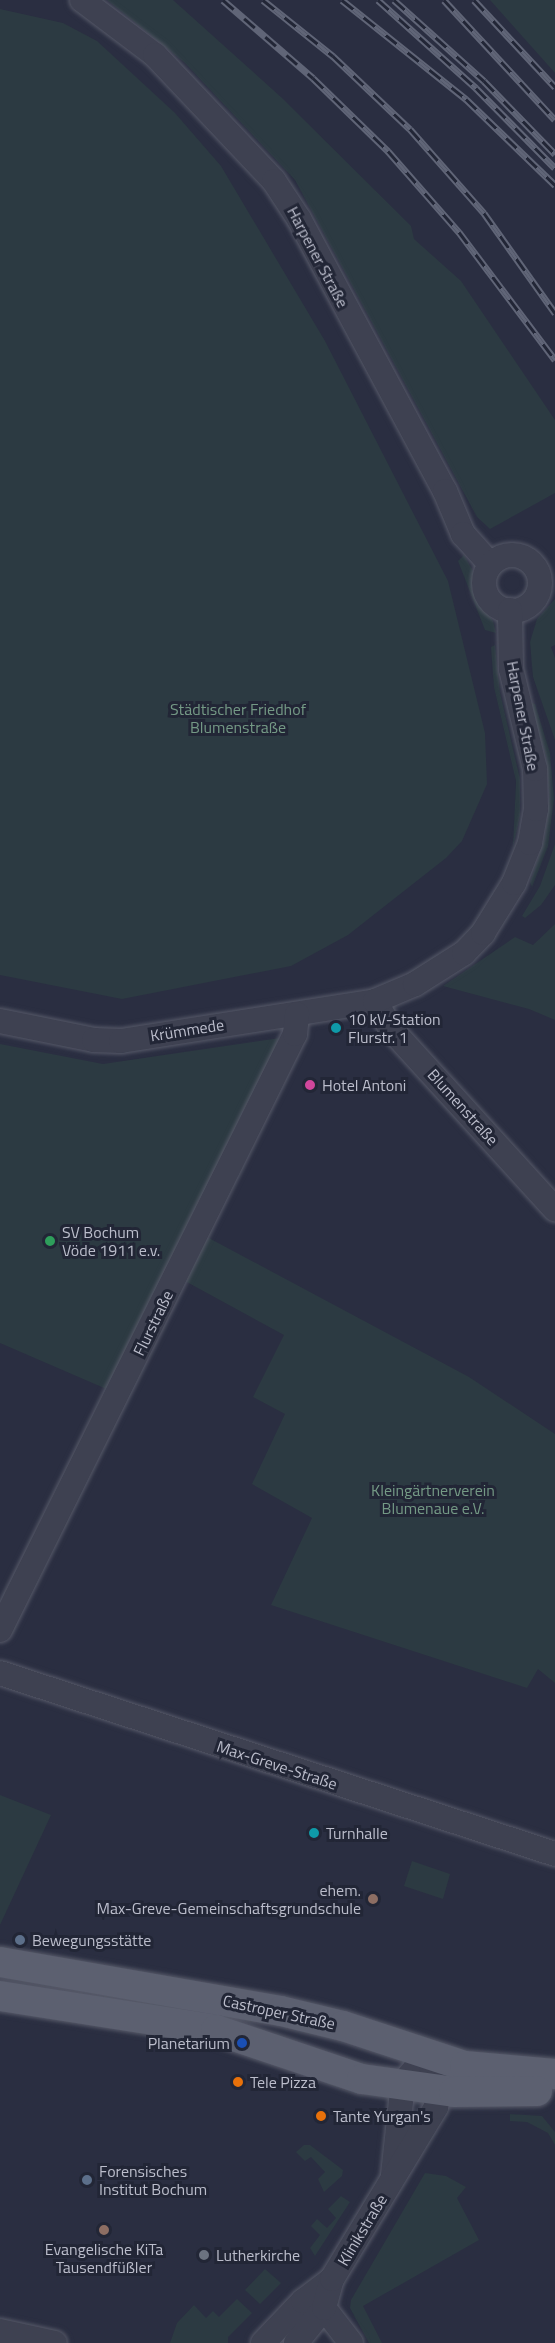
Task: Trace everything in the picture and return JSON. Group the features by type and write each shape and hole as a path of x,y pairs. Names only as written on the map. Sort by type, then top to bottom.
{"main road":[{"name":"Castroper Straße","path":"0,1962 249,2004 343,2026 465,2066 555,2074"},
{"name":"Castroper Straße","path":"0,1996 216,2030 362,2079 403,2083 439,2090 555,2092"}],"street":[{"name":"Harpener Straße","path":"82,0 155,56 217,116 274,181 300,219 445,491 463,534 490,564"},
{"path":"505,555 519,555 547,573 532,603 510,610 491,602 484,590 484,575 490,564 505,555"},
{"name":"Harpener Straße","path":"375,1001 432,973 464,953 483,933 514,883 530,843 536,789 511,669 510,610"},
{"name":"Krümmede","path":"0,1021 94,1040 121,1041 375,1001"},
{"name":"Blumenstraße","path":"375,1001 392,1029 555,1209"},
{"name":"Flurstraße","path":"0,1630 290,1044 297,1014"},
{"name":"Max-Greve-Straße","path":"0,1673 555,1854"},
{"path":"403,2083 427,2054"},
{"path":"427,2054 439,2090"},
{"name":"Klinikstraße","path":"392,2180 403,2083"},
{"name":"Klinikstraße","path":"263,2343 308,2305 332,2279 435,2107 439,2090"},
{"path":"308,2305 351,2343"},
{"name":"Klinikstraße","path":"307,2340 308,2305"},
{"path":"0,2331 56,2343"}],"green space":[{"path":"107,0 173,0 282,98 411,226 414,239 461,281 555,420 555,493 490,529 477,517 295,180 185,63"},
{"path":"490,0 555,0 555,73 539,55"},
{"name":"Städtischer Friedhof Blumenstraße","path":"0,9 63,23 97,41 175,113 221,166 325,341 448,581 485,733 487,784 462,841 446,858 348,935 291,966 122,999 0,975"},
{"path":"464,555 473,571 476,598 493,621 496,633 485,630 458,561"},
{"path":"555,599 555,645 551,647 555,658 555,740 533,677 530,642 537,619"},
{"path":"495,645 500,693 520,779 520,816 513,847 516,781 494,687 491,647"},
{"path":"529,702 535,704 550,753 554,799 548,846 532,887 530,882 545,837 549,796 546,756"},
{"path":"555,844 555,885 541,905 525,918 522,916 540,886"},
{"path":"555,924 555,1020 529,1009 443,986 515,937 533,945"},
{"path":"287,1037 111,1391 0,1343 0,1044 103,1064"},
{"name":"Kleingärtnerverein Blumenaue e.V.","path":"207,1237 469,1377 555,1434 555,1683 538,1669 527,1688 271,1605 312,1518 252,1484 285,1414 253,1397 284,1335 185,1281"},
{"path":"0,1795 51,1815 0,1925"},
{"path":"412,1861 450,1874 443,1899 404,1886"},
{"path":"510,2114 542,2116 555,2132 555,2145 548,2133 527,2122 510,2121"},
{"path":"304,2145 310,2145 343,2170 342,2176 324,2192 318,2179 325,2172 311,2157 305,2161 296,2152"},
{"path":"425,2173 446,2176 466,2187 457,2198 479,2240 363,2306 382,2343 369,2343 350,2308 351,2300"},
{"path":"341,2196 350,2202 315,2256 310,2248 320,2235 311,2226 317,2219 327,2228 336,2218 328,2209"},
{"path":"265,2269 281,2283 260,2304 245,2290"},
{"path":"237,2299 252,2313 228,2337 228,2343 170,2343 177,2323 194,2305 206,2318 213,2311 219,2317"}],"railway":[{"path":"223,0 313,78 388,151 459,232 555,360"},
{"path":"263,0 333,56 410,129 484,213 555,313"},
{"path":"342,0 466,99 555,185"},
{"path":"378,0 476,88 555,168"},
{"path":"394,0 484,81 555,154"},
{"path":"444,0 555,120"},
{"path":"474,0 555,87"}],"place":[{"name":"10 kV-Station Flurstr. 1","path":"336,1028"},
{"name":"Hotel Antoni","path":"310,1085"},
{"name":"SV Bochum Vöde 1911 e.v.","path":"50,1241"},
{"name":"Turnhalle","path":"314,1833"},
{"name":"ehem. Max-Greve-Gemeinschaftsgrundschule","path":"373,1899"},
{"name":"Bewegungsstätte","path":"20,1940"},
{"name":"Planetarium","path":"242,2043"},
{"name":"Tele Pizza","path":"238,2082"},
{"name":"Tante Yurgan's","path":"321,2116"},
{"name":"Forensisches Institut Bochum","path":"87,2180"},
{"name":"Evangelische KiTa Tausendfüßler","path":"104,2230"},
{"name":"Lutherkirche","path":"204,2255"}]}
